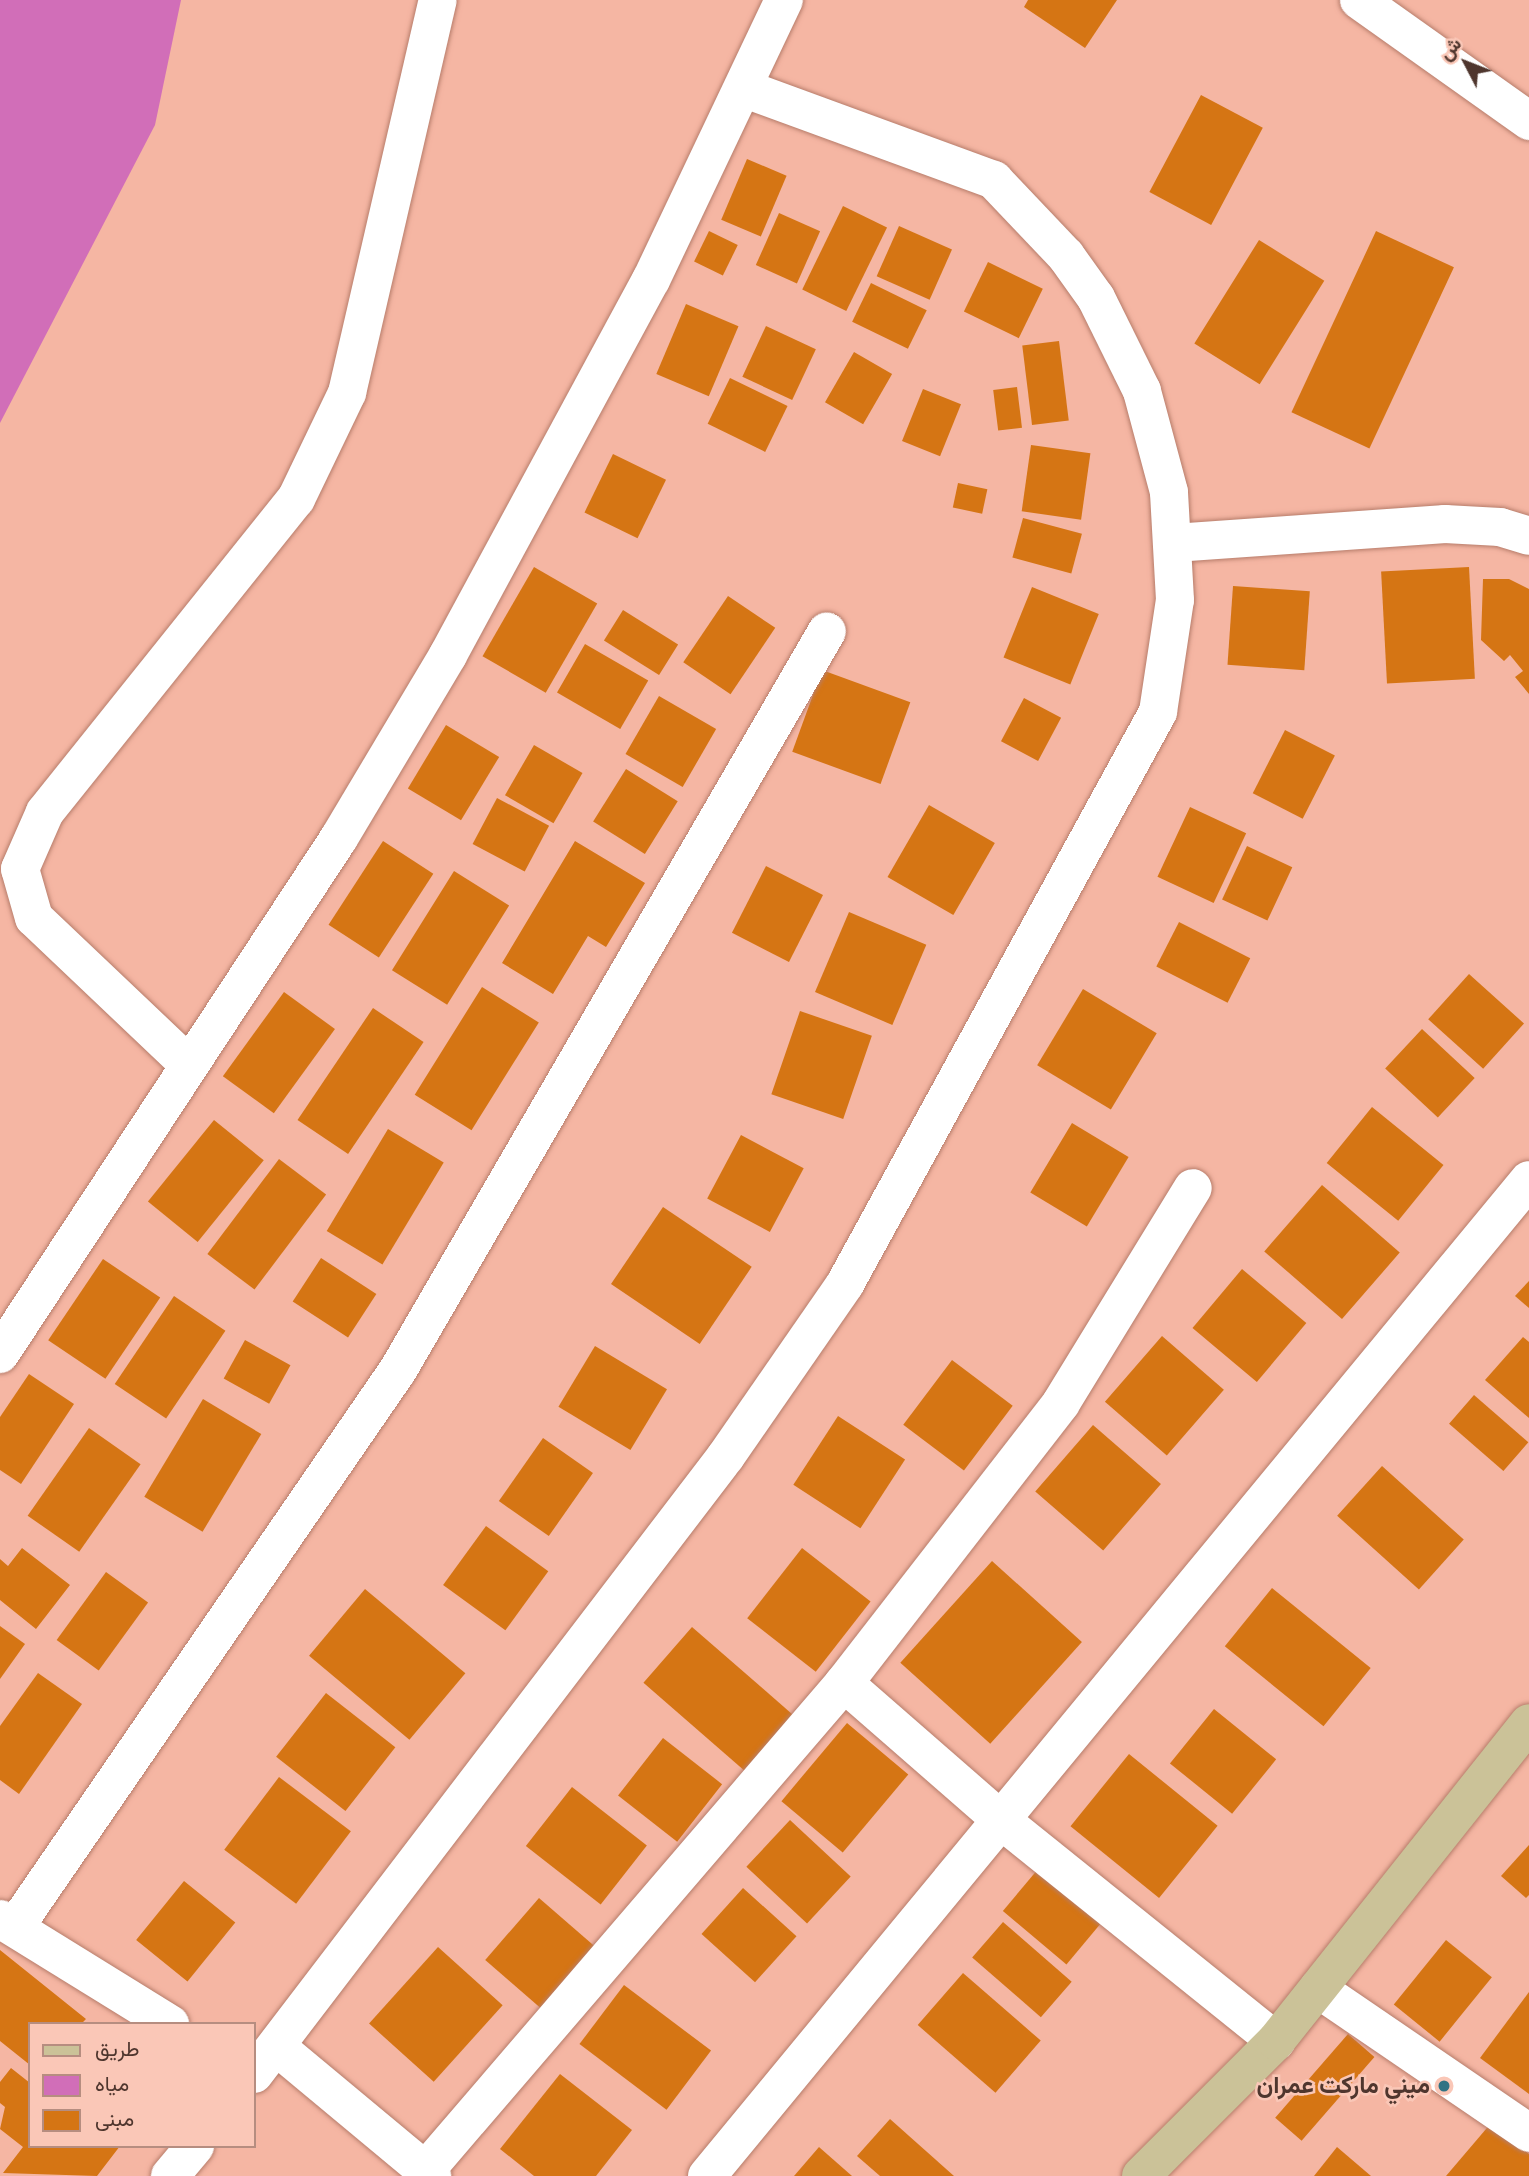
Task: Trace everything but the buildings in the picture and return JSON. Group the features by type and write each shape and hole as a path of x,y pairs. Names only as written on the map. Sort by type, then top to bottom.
{"main road":[{"path":"1142,2176 1276,2041 1529,1723"}],"street":[{"path":"188,1065 34,918 20,869 45,812 296,499 342,405 369,307 438,0"},
{"path":"0,1354 339,838 449,655 553,469 745,89 783,0"},
{"path":"1359,0 1529,121"},
{"path":"745,89 994,180 1032,216 1096,298 1142,391 1169,492 1174,543 1174,611 1158,712 845,1284 726,1456 265,2060 429,2173 844,1683 1061,1404 1194,1188"},
{"path":"1174,543 1445,524 1500,527 1529,536"},
{"path":"167,2022 7,1923 398,1370 827,631"},
{"path":"707,2176 1529,1180"},
{"path":"844,1683 1001,1820 1276,2041"},
{"path":"1318,1989 1529,2133"},
{"path":"170,2176 193,2148"}],"water":[{"path":"0,0 181,0 155,125 0,423"}],"place":[{"name":"ميني ماركت عمران","path":"1444,2086"}]}
